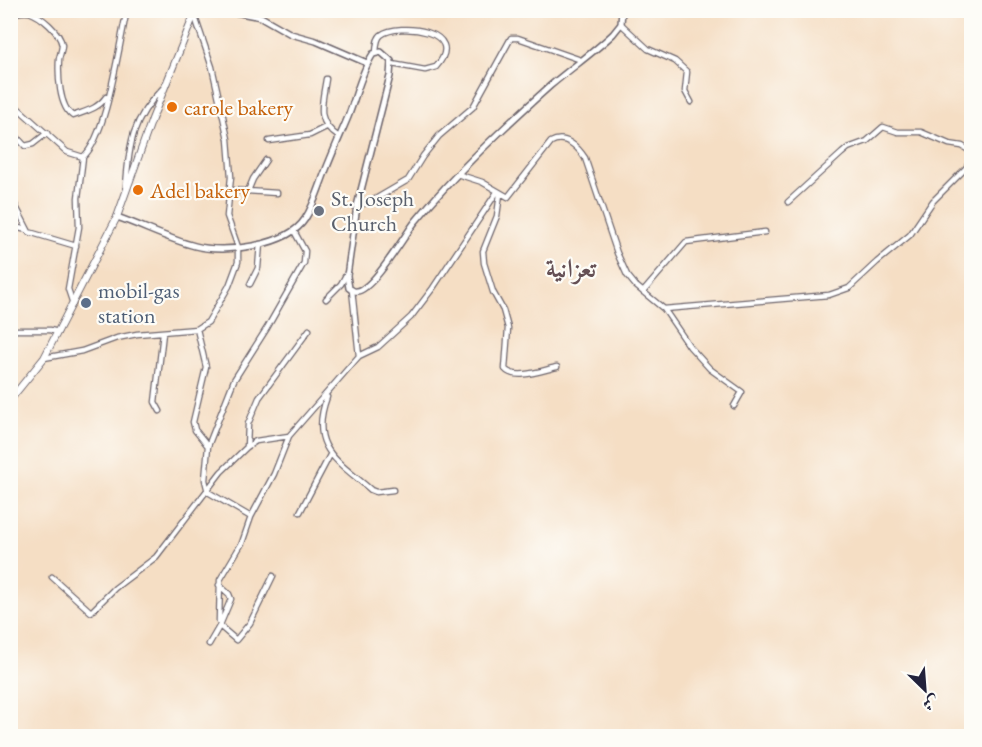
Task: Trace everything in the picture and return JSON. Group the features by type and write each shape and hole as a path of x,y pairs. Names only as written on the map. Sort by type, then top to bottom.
{"main road":[{"path":"10,400 44,358 117,217 195,12"}],"street":[{"path":"73,303 68,289 79,227 78,198 83,157 89,152 96,137 109,92 127,10"},
{"path":"225,10 261,17 291,34 316,41 367,63"},
{"path":"352,290 359,291 372,282 412,225 457,174 507,125 581,60 598,48 621,24 622,10"},
{"path":"44,358 82,351 117,338 137,334 197,329 207,322 230,286 238,262 238,247 227,216 230,190 228,139 212,67 195,12"},
{"path":"10,18 15,13 30,13 48,24 60,40 62,48 59,59 60,92 69,114 73,116 99,106 109,92"},
{"path":"621,24 648,49 675,61 687,72 685,91 691,102"},
{"path":"117,217 195,246 212,248 260,244 276,240 294,231 307,216 367,63 376,52 380,35 387,32 417,30 438,37 444,42 446,48 436,67 425,70 392,64 385,54 376,52"},
{"path":"357,206 372,201 408,180 439,136 473,107 511,38 518,38 581,60"},
{"path":"359,356 348,271 357,206 385,102 392,64"},
{"path":"326,79 321,112 326,127 339,138"},
{"path":"126,189 127,162 134,131 149,103 166,86"},
{"path":"10,101 67,152 83,157"},
{"path":"269,141 310,135 326,127"},
{"path":"788,202 848,148 867,141 883,127 898,132 921,132 949,144 962,146 972,152"},
{"path":"10,129 25,146 33,144 46,133"},
{"path":"457,174 482,182 508,197 551,142 560,139 571,143 585,158 623,269 631,281 664,309 690,347 710,369 742,392 734,406"},
{"path":"664,309 829,295 844,291 910,235 933,201 966,168 972,158"},
{"path":"248,191 266,160"},
{"path":"230,190 277,193"},
{"path":"273,576 240,637 236,640 231,637 220,625 218,613 221,576 242,543 251,517 274,474 289,436 359,356 378,347 411,317 499,193"},
{"path":"499,193 498,216 484,246 483,257 493,292 503,310 508,328 505,369 511,375 518,375 557,367"},
{"path":"10,195 27,230"},
{"path":"10,226 76,246"},
{"path":"251,517 208,491 205,480 208,446 234,380 281,305 304,262 305,251 294,231"},
{"path":"643,292 686,242 765,232"},
{"path":"250,284 258,268 260,244"},
{"path":"326,299 341,284 348,271"},
{"path":"197,329 207,367 193,422 195,430 208,446"},
{"path":"10,330 58,332"},
{"path":"247,447 248,424 259,398 309,330"},
{"path":"160,411 155,402 163,333"},
{"path":"329,392 323,407 320,425 330,455 371,490 376,492 393,490"},
{"path":"52,577 91,612 116,588 156,557 221,472 247,447 256,441 289,436"},
{"path":"300,512 330,455"},
{"path":"209,644 231,599 219,585"}],"place":[{"name":"carole bakery","path":"172,107"},
{"name":"Adel bakery","path":"138,190"},
{"name":"St. Joseph Church","path":"319,211"},
{"name":"mobil-gas station","path":"86,303"}],"district":[{"name":"تعزانية","path":"571,268"}]}
